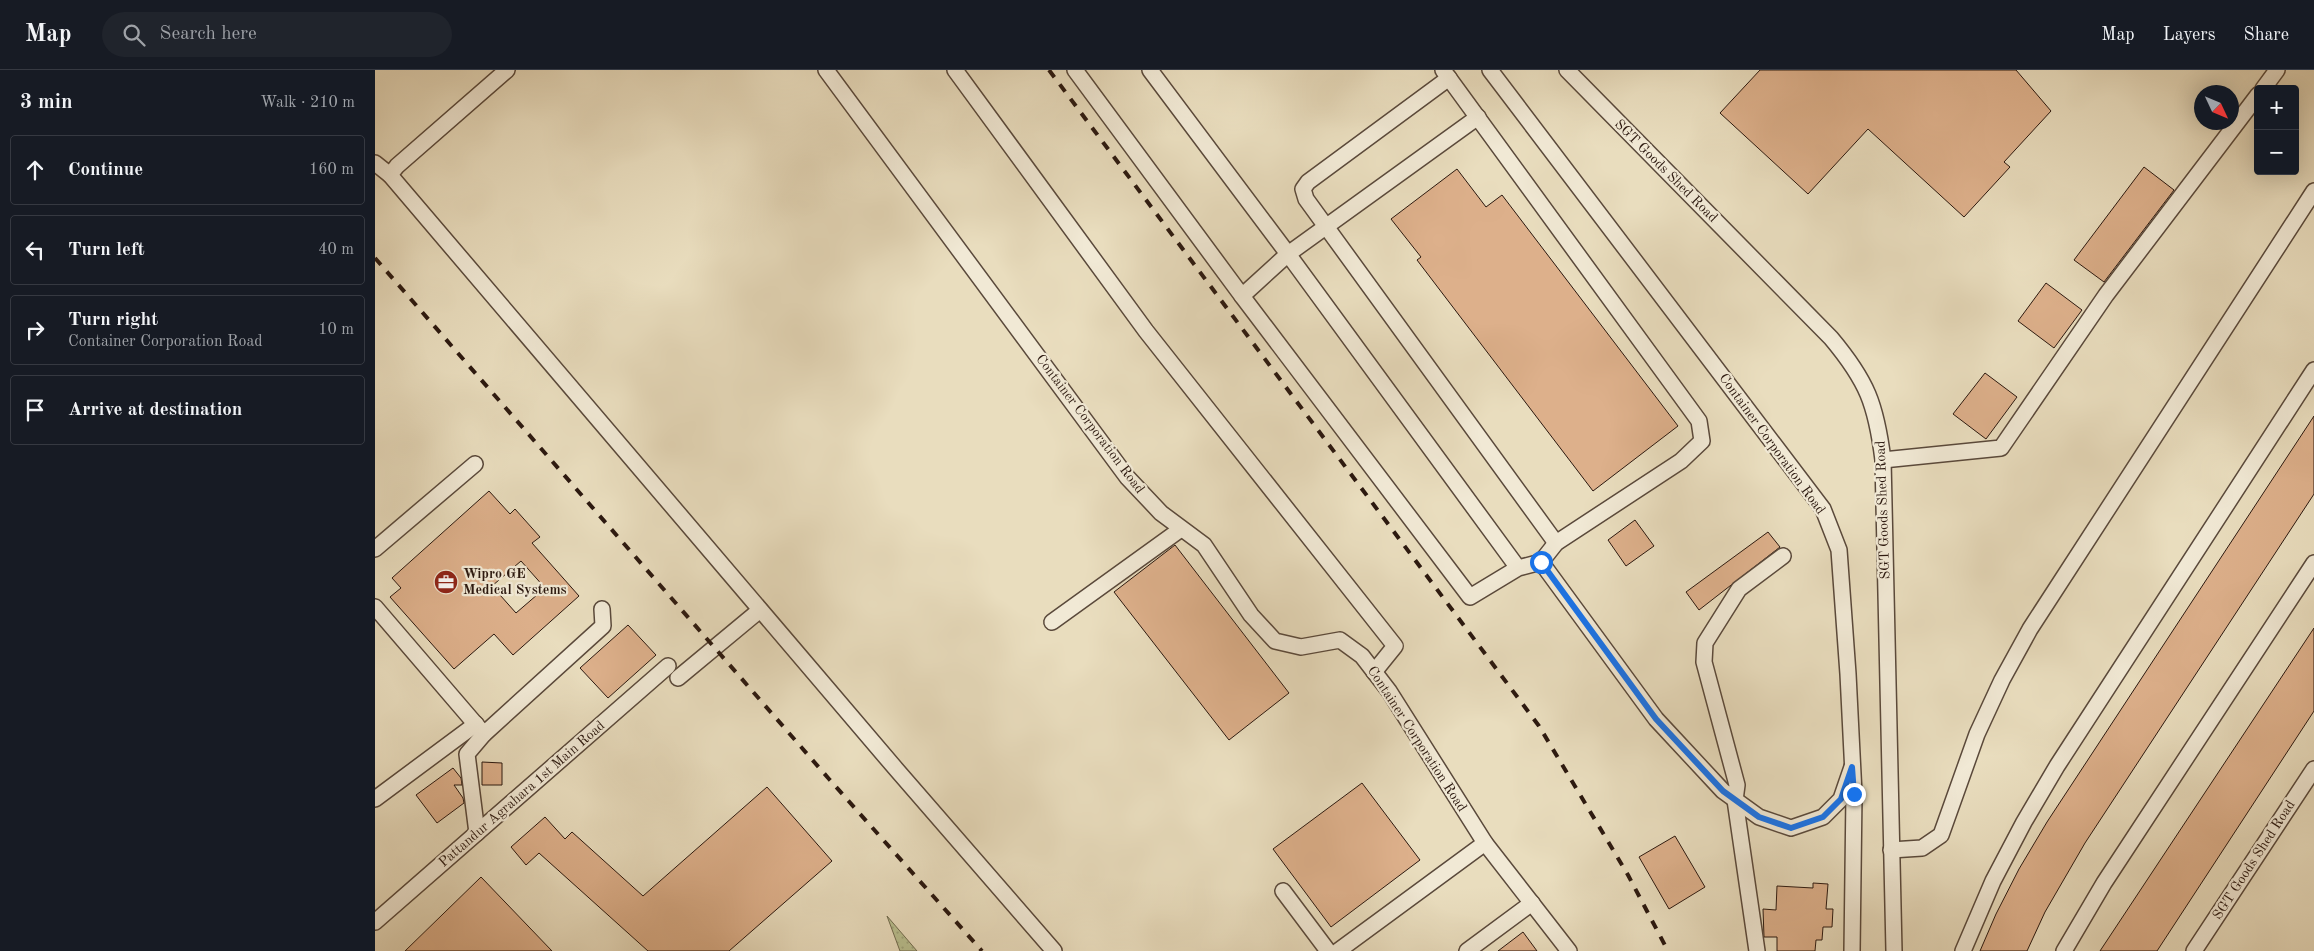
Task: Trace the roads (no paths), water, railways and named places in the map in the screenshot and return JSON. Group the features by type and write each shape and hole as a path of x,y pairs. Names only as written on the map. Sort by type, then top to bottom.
{"street":[{"path":"390,175 397,166 507,70"},
{"name":"Container Corporation Road","path":"826,70 1127,477 1161,513 1204,545 1251,615 1275,641 1301,647 1340,640 1362,656 1389,691 1485,843 1569,951"},
{"path":"955,70 1146,331 1395,646 1374,672"},
{"path":"1075,70 1242,296 1470,597 1518,568 1541,562 1556,543 1681,461 1702,441 1699,421 1446,74 1308,182 1303,189 1306,199 1325,226 1556,543"},
{"path":"1150,70 1288,254 1518,568"},
{"name":"Container Corporation Road","path":"1490,70 1823,509 1839,550 1848,674 1852,767 1852,951"},
{"name":"SGT Goods Shed Road","path":"1567,70 1843,352 1871,398 1878,422 1883,460 1894,951"},
{"path":"2266,85 2277,70"},
{"path":"1883,460 2001,448 2106,295 2254,100"},
{"path":"1242,296 1288,254 1478,117"},
{"path":"375,162 390,175 760,610 1054,951"},
{"path":"1891,850 1922,848 1941,835 1977,734 2002,680 2030,629 2314,191"},
{"path":"1963,951 1993,881 2023,822 2057,766 2314,370"},
{"path":"375,550 475,464"},
{"path":"1052,622 1181,528"},
{"path":"1757,951 1735,800 1737,785 1704,662 1705,642 1739,589 1783,556"},
{"path":"1541,562 1656,719 1723,791 1759,817 1791,828 1823,817 1841,799 1852,767"},
{"path":"2064,951 2104,883 2314,563"},
{"path":"375,607 480,729"},
{"path":"375,798 480,729 603,626 602,610"},
{"name":"Pattandur Agrahara 1st Main Road","path":"375,922 477,833 673,672 760,610"},
{"path":"477,833 467,754 480,729"},
{"name":"SGT Goods Shed Road","path":"2194,951 2314,769"},
{"path":"1338,951 1485,843"},
{"path":"1283,890 1328,951"},
{"path":"1467,951 1532,903"}],"railway":[{"path":"1049,70 1539,726 1628,875 1668,951"},
{"path":"375,258 829,779 982,951"}],"place":[{"name":"Wipro GE Medical Systems","path":"446,582"}]}
